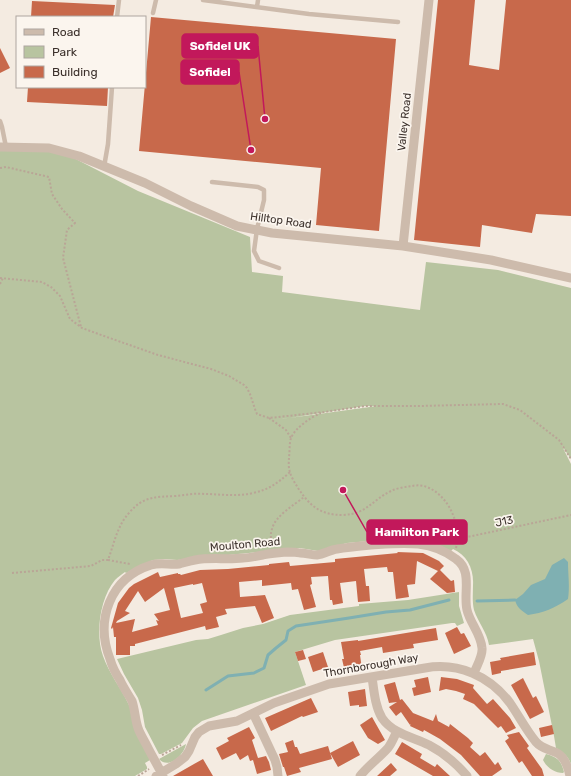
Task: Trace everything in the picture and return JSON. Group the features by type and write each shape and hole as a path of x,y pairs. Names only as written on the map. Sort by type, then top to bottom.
{"street":[{"name":"Valley Road","path":"403,246 428,0"},
{"name":"Hilltop Road","path":"3,147 49,148 78,156 145,183 191,206 237,226 272,233 403,246 491,260 571,278"},
{"name":"Moulton Road","path":"160,775 139,731 133,703 119,680 106,650 104,635 104,619 110,601 116,590 135,572 151,565 179,564 198,560 242,558 296,552 319,555 342,548 409,543 430,546 452,556 459,561 465,572 467,580 465,597 467,610 470,619 480,637 482,646 481,655 474,673"},
{"name":"Thornborough Way","path":"160,775 185,757 195,737 205,728 215,724 233,722 279,701 325,685 434,666 450,667 474,673 496,687 511,704 538,745 562,756 570,776"},
{"path":"372,677 375,700 386,723 393,729 435,748 451,760 462,774"},
{"path":"253,713 278,767 278,776"},
{"path":"360,776 392,743 397,731"}],"lane":[{"path":"117,16 118,0"},
{"path":"153,13 156,0"},
{"path":"203,0 310,14 398,22"},
{"path":"258,0 258,7"},
{"path":"104,167 108,144 112,88"},
{"path":"0,121 3,147"},
{"path":"212,182 258,187 264,190 264,200 257,229 254,251 259,261 279,268"}],"path":[{"path":"0,168 6,167 49,177 52,194 62,209 76,223 67,230 62,258 82,328"},
{"path":"0,284 2,278 42,282 51,287 60,296 70,319 82,328 158,355 211,369 229,376 244,385 250,394 257,414 268,418 286,430 291,438 290,472 304,497 318,510 335,514 355,513 366,508 386,493 413,486 424,486 436,492 447,503 458,532 457,545 452,556"},
{"path":"268,418 366,406 503,404 520,410 559,440 571,459"},
{"path":"291,438 306,421 324,412"},
{"path":"108,560 121,523 131,510 144,501 157,497 192,494 225,495 251,493 275,484 290,472"},
{"path":"272,554 271,532 275,521 304,497"},
{"name":"J13","path":"458,539 571,515"},
{"path":"12,573 91,566 102,560 131,564 135,572"}],"green space":[{"path":"0,148 64,153 138,191 250,237 252,272 283,276 282,292 420,310 426,262 498,270 571,288 571,459 562,446 571,464 571,764 565,754 556,748 539,661 533,639 489,645 474,610 473,579 471,568 466,559 453,549 451,551 428,542 403,538 347,543 318,551 300,548 177,560 153,560 126,573 125,572 115,580 106,596 100,616 99,637 105,662 128,703 140,731 150,760 145,763 147,769 135,776 0,776","holes":["365,406 377,406 289,418"]},
{"path":"459,592 459,606 464,623 457,626 455,623 452,623 335,640 295,652 306,685 202,721 193,728 182,743 161,754 159,754 145,727 138,698 117,659 196,640 208,639 290,615 359,606 359,604 408,600"},
{"path":"186,744 182,753 176,760 167,763 159,759"},
{"path":"546,754 553,756 560,762 563,768 563,773 549,768 543,760"}],"water":[{"path":"564,558 568,562 568,599 539,613 528,615 522,611 518,607 515,600 531,585 545,579 552,565"}],"building":[{"path":"438,0 475,0 469,65 499,70 506,0 571,0 571,216 536,214 532,233 482,225 480,247 414,240"},
{"path":"32,1 115,5 113,16 31,16"},
{"path":"151,17 396,39 379,231 316,225 321,168 139,151 145,88 146,88"},
{"path":"0,48 10,68 0,73"},
{"path":"28,88 108,88 107,106 27,102"},
{"path":"397,552 423,553 439,561 444,566 440,570 451,581 454,580 455,592 447,593 430,579 438,571 417,561 415,584 407,585 409,597 396,599 393,572 388,572 387,567 364,569 366,586 369,586 370,601 358,602 356,581 340,583 343,603 333,605 332,600 330,600 328,576 311,577 312,584 310,585 316,607 304,610 298,589 292,590 291,583 262,586 262,580 239,582 240,597 265,595 274,618 262,623 255,606 225,609 227,614 216,617 219,627 206,630 205,626 135,644 135,646 130,646 130,655 116,655 116,637 114,637 113,627 112,629 111,628 118,603 129,588 134,584 158,572 160,577 178,573 181,575 200,570 228,569 289,562 290,566 335,562 335,559 398,553","holes":["202,583 207,602 200,604 203,613 181,618 174,588","164,588 170,610 154,614 159,621 156,620 158,625 132,632 135,619 116,623 130,613 125,611 138,591 145,602"]},
{"path":"457,627 461,634 464,633 471,646 454,654 445,633"},
{"path":"436,628 438,640 413,644 414,648 383,653 382,647 360,651 362,669 345,672 342,659 344,659 341,642 358,641"},
{"path":"303,650 306,659 298,661 295,652"},
{"path":"323,652 328,667 313,672 308,657"},
{"path":"534,652 536,665 501,671 501,673 492,675 490,662 501,660 500,658"},
{"path":"428,677 431,692 414,696 412,688 416,687 414,680"},
{"path":"441,677 457,679 474,685 473,688 487,704 493,699 510,718 516,728 506,733 501,726 498,728 474,704 463,699 465,694 446,689 439,691"},
{"path":"523,678 533,698 536,696 544,712 530,719 511,685"},
{"path":"395,682 400,700 402,699 413,713 433,721 436,714 438,721 449,727 450,724 468,738 473,743 470,747 480,756 485,752 495,765 498,762 502,769 492,776 480,776 461,755 440,739 424,730 423,732 410,726 411,724 410,725 401,712 396,716 389,707 397,702 389,703 384,685"},
{"path":"365,689 367,706 350,706 348,692"},
{"path":"311,698 318,712 303,717 302,716 271,731 265,718"},
{"path":"372,717 385,740 378,744 368,738 360,725"},
{"path":"552,725 554,734 541,737 539,728"},
{"path":"249,727 255,738 252,740 258,758 266,756 271,770 257,774 253,760 250,761 248,755 240,760 236,753 222,760 216,748 229,741 227,738"},
{"path":"519,732 529,746 527,748 542,769 544,776 532,776 522,761 519,763 505,741 509,738 507,735"},
{"path":"293,740 295,747 297,747 300,754 328,746 332,759 299,768 301,772 287,776 279,754 288,752 285,743"},
{"path":"353,741 360,755 338,767 330,753"},
{"path":"402,742 422,754 420,758 435,767 437,764 450,776 433,776 395,754"},
{"path":"203,759 213,776 173,776 194,764"},
{"path":"391,763 397,770 390,776 377,776"}],"waterway":[{"path":"206,690 228,676 254,673 264,668 268,655 286,640 288,631 296,626 386,612 410,610 449,600"},
{"path":"477,601 515,600"}],"place":[{"name":"Sofidel UK","path":"265,119"},
{"name":"Sofidel","path":"251,150"},
{"name":"Hamilton Park","path":"343,490"}]}
